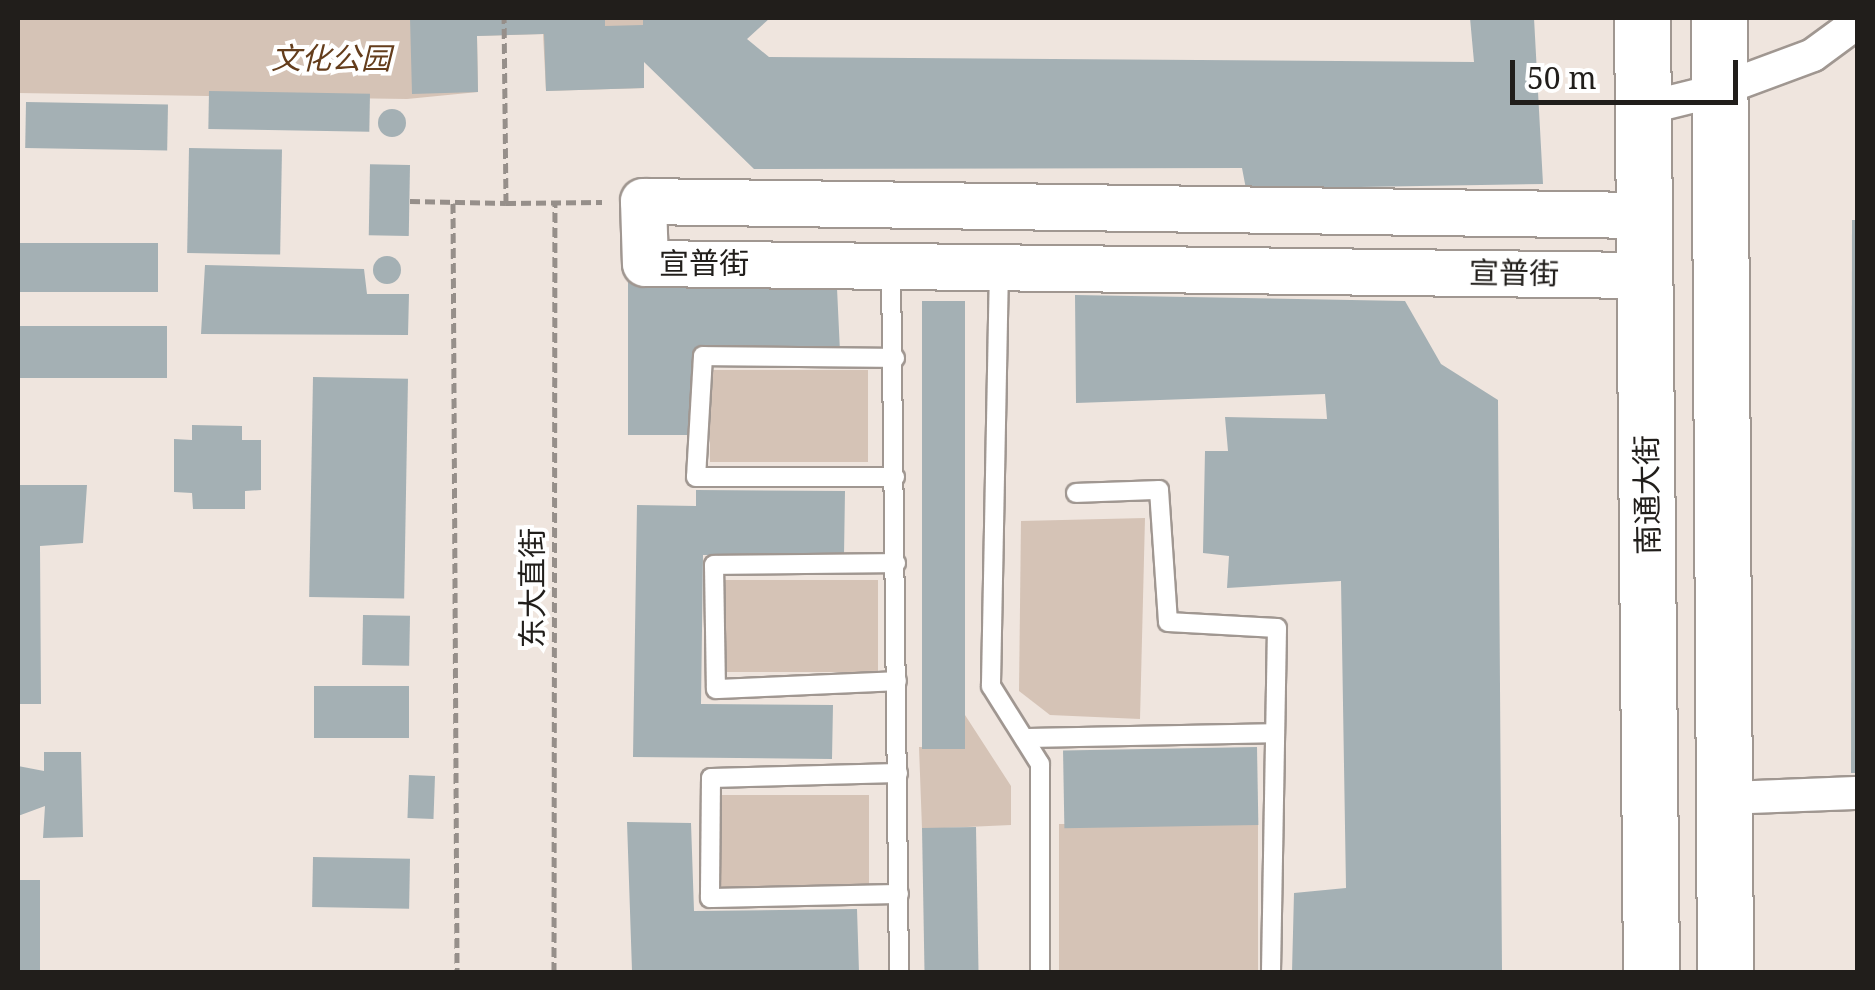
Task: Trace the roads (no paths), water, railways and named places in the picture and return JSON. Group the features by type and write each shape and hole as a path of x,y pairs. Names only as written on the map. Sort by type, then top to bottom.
{"highway":[{"name":"南通大街","path":"1642,18 1651,972"},
{"path":"1720,18 1725,972"}],"street":[{"path":"1642,109 1719,90 1813,55 1858,22"},
{"name":"宣普街","path":"1643,215 1110,213 644,201 645,263 1645,275"},
{"path":"1727,798 1858,793"}],"lane":[{"path":"891,263 899,972"},
{"path":"1000,266 991,686 1040,764 1040,972"},
{"path":"894,358 703,356 696,476 896,477"},
{"path":"1076,493 1159,490 1168,622 1278,628 1271,972"},
{"path":"896,563 714,565 716,689 897,681"},
{"path":"1024,738 1275,733"},
{"path":"898,773 711,778 710,898 898,894"}],"park label":[{"name":"文化公园","path":"331,58"}]}
